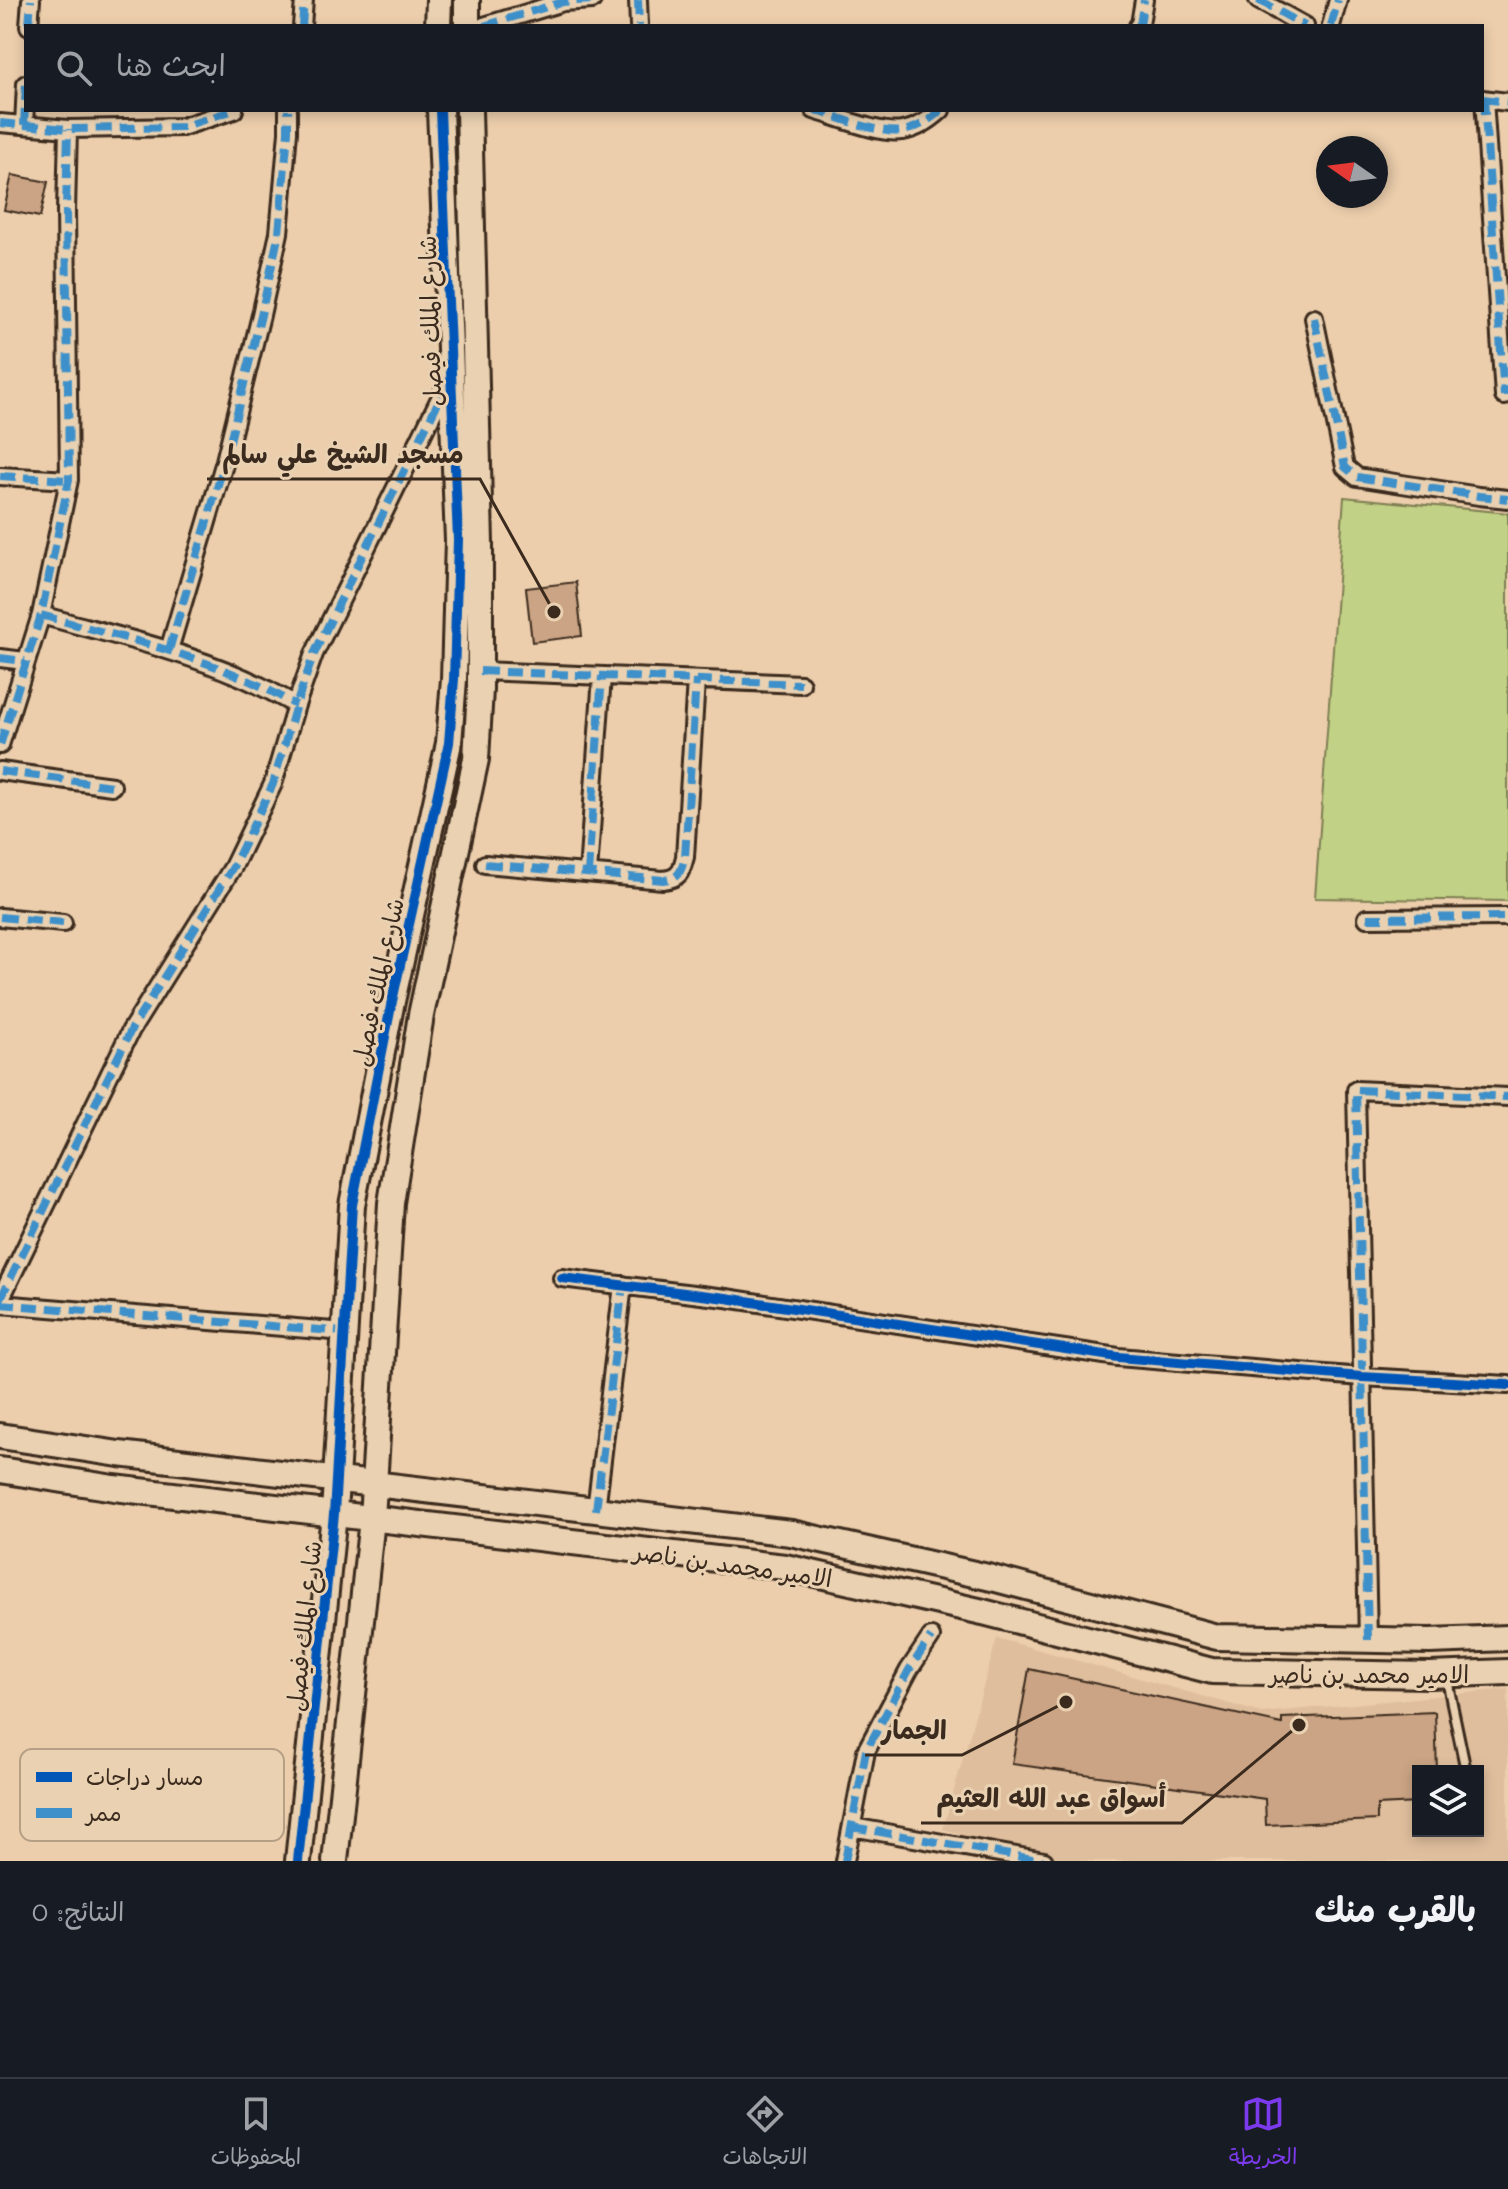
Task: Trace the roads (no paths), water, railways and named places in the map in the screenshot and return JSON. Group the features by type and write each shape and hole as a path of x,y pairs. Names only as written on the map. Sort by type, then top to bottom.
{"street":[{"path":"29,24 31,0"},
{"path":"302,24 304,0"},
{"path":"438,24 439,0"},
{"path":"467,0 467,24"},
{"path":"489,24 535,5 592,0"},
{"path":"638,0 639,24"},
{"path":"1140,24 1144,0"},
{"path":"1258,0 1301,24"},
{"path":"1332,24 1338,0"},
{"path":"1484,99 1508,102"},
{"path":"24,125 25,112"},
{"path":"0,123 68,129 182,127 228,112"},
{"path":"169,650 225,461 261,315 279,233 288,112"},
{"name":"شارع الملك فيصل","path":"298,1861 334,1514 352,1205 391,1006 449,743 458,540 440,112"},
{"name":"شارع الملك فيصل","path":"335,1861 375,1484 391,1203 421,1015 476,759 480,671 479,512 469,112"},
{"path":"820,112 868,127 900,132 929,121 939,112"},
{"path":"1484,112 1504,396"},
{"path":"0,745 41,615 69,480 68,129"},
{"path":"1314,318 1345,467 1350,473 1357,477 1508,499"},
{"path":"345,1332 0,1302 131,1030 233,867 273,784 314,654 451,375"},
{"path":"0,476 69,480"},
{"path":"41,615 169,650 242,677 296,705"},
{"path":"0,658 25,661"},
{"path":"480,671 801,684"},
{"path":"588,873 602,676"},
{"path":"485,864 674,879 681,871 685,857 696,680"},
{"path":"0,771 112,786"},
{"path":"0,917 63,923"},
{"path":"1367,918 1508,917"},
{"path":"1368,1640 1356,1090 1508,1097"},
{"path":"562,1278 726,1298 1118,1357 1362,1377 1508,1385"},
{"path":"596,1510 623,1285"},
{"name":"الامير محمد بن ناصر","path":"0,1436 119,1454 791,1533 992,1578 1217,1637 1430,1641 1508,1638"},
{"name":"الامير محمد بن ناصر","path":"0,1470 114,1488 785,1567 983,1612 1212,1671 1446,1675 1508,1672"},
{"path":"845,1861 866,1751 909,1670 931,1637"},
{"path":"852,1827 1044,1861"}],"lane":[{"path":"1446,1675 1465,1765"}],"place":[{"name":"مسجد الشيخ علي سالم","path":"554,612"},
{"name":"الجمار","path":"1066,1702"},
{"name":"أسواق عبد الله العثيم","path":"1299,1725"}]}
